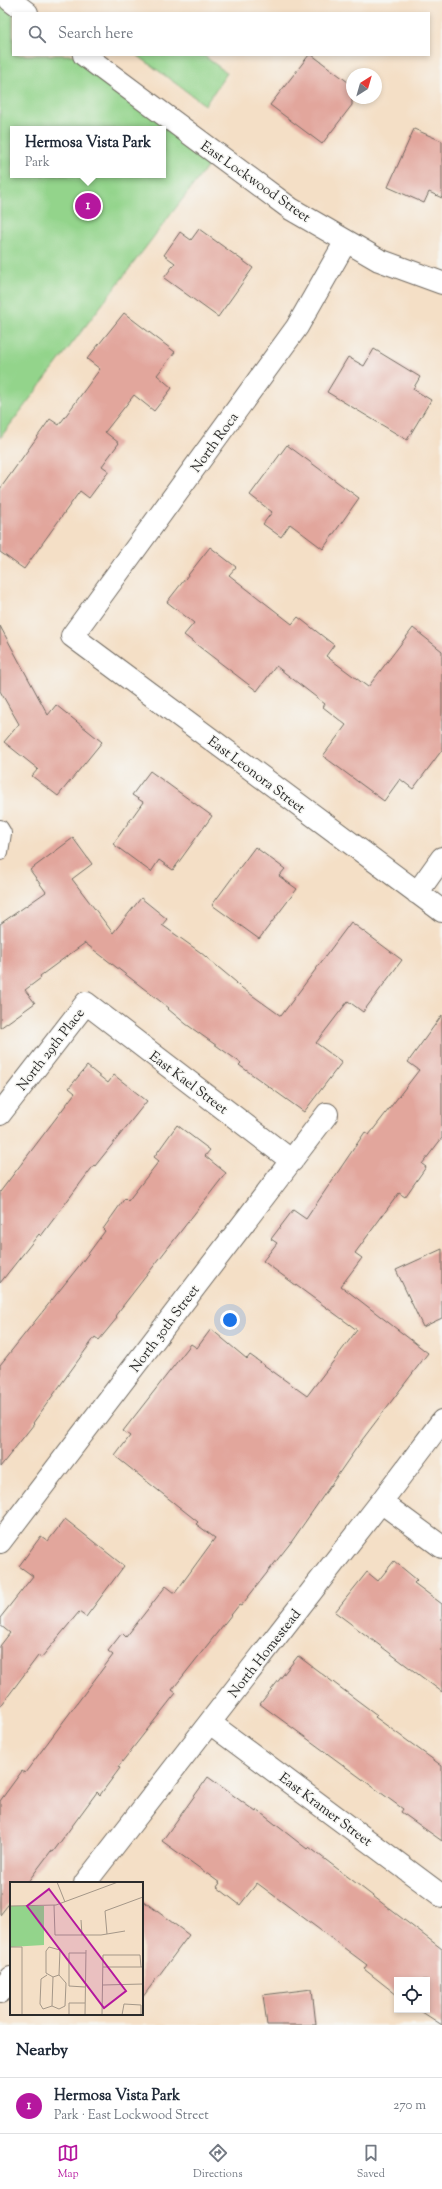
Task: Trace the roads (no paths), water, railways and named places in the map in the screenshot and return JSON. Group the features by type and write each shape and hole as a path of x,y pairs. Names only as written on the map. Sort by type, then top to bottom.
{"street":[{"path":"10,0 27,12"},
{"name":"East Lockwood Street","path":"85,56 291,209 379,260 442,283"},
{"name":"North Roca","path":"72,636 297,327 346,241"},
{"name":"East Leonora Street","path":"72,636 442,911"},
{"path":"417,893 442,858"},
{"name":"North 29th Place","path":"0,1114 86,1003"},
{"name":"East Kael Street","path":"86,1003 292,1161"},
{"name":"North 30th Street","path":"0,1542 327,1114"},
{"name":"North Homestead","path":"86,1882 381,1502 442,1421"},
{"path":"381,1502 442,1547"},
{"name":"East Kramer Street","path":"210,1722 442,1896"},
{"path":"0,1992 10,1979"}],"lane":[{"path":"0,828 3,833 0,852"}],"place":[{"name":"Hermosa Vista Park","path":"88,206"}]}
